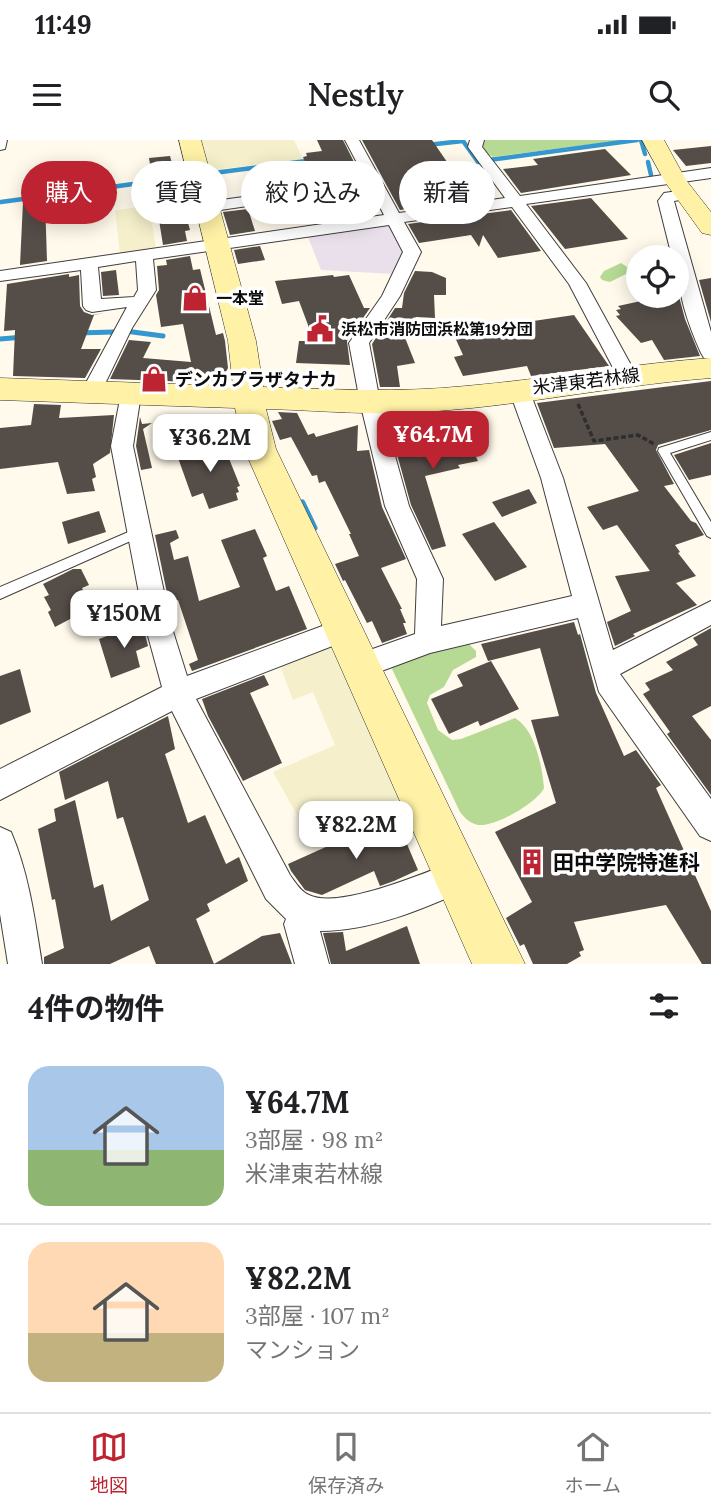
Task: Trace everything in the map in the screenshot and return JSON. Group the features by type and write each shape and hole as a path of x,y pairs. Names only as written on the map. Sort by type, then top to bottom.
{"street":[{"path":"0,140 0,146"},
{"path":"190,140 195,161"},
{"path":"352,140 364,161"},
{"path":"477,140 475,147 577,283 627,376"},
{"path":"653,140 679,186 711,228"},
{"path":"0,276 515,200 679,186 711,173"},
{"path":"679,186 666,201 700,331 711,353"},
{"path":"385,200 412,253 391,296 359,340 370,402 397,506 430,579 430,641"},
{"path":"212,224 246,356 253,426 260,449 499,964"},
{"path":"91,393 122,328 147,290 144,255"},
{"path":"89,263 92,306 126,301 139,303"},
{"path":"692,298 711,299"},
{"name":"米津東若林線","path":"0,389 370,402 443,399 711,368"},
{"path":"519,390 552,478 609,683 711,825"},
{"path":"131,394 122,446 158,625 178,693 278,887 287,900 305,911 347,914 458,876"},
{"path":"0,785 178,693 256,660 280,655 430,641 573,607 588,607"},
{"path":"604,664 616,663 711,612"},
{"path":"0,842 13,891 25,964"},
{"path":"305,911 301,924 312,964"}],"lane":[{"path":"711,436 663,451 711,533"},
{"path":"0,593 140,532"}],"path":[{"path":"566,384 594,441 638,435 663,451"}],"shaded area":[{"path":"197,140 294,140 303,159 241,161 241,167 227,168 227,161 203,161"},
{"path":"131,208 131,224 152,224 156,250 120,255 117,210"},
{"path":"388,224 402,252 393,274 321,270 308,237"},
{"path":"330,643 405,796 310,838 273,772 335,745 313,692 293,700 279,663"}],"green space":[{"path":"481,140 625,140 493,157 482,150"},
{"path":"621,263 626,266 626,274 610,282 600,277 604,271"},
{"path":"466,641 476,651 476,657 453,670 444,687 430,695 427,703 438,730 452,740 461,739 515,718 532,739 544,788 525,807 485,825 472,823 460,812 392,669 396,662"}],"building":[{"path":"317,140 343,140 354,161 305,161 303,157 307,156 306,153 322,151"},
{"path":"362,140 432,140 446,161 399,161 399,208 385,182 385,161 373,161"},
{"path":"711,146 711,163 686,166 673,150"},
{"path":"605,149 631,175 521,193 503,169 538,165 533,159"},
{"path":"170,156 171,161 149,161 149,158"},
{"path":"591,198 628,239 565,249 531,206"},
{"path":"241,210 241,224 253,224 255,231 230,235 227,212"},
{"path":"511,210 541,251 498,258 483,235 479,247 471,235 419,243 408,224 495,224 495,212"},
{"path":"22,224 46,224 47,261 20,265"},
{"path":"160,224 188,224 190,230 185,231 187,241 163,245"},
{"path":"260,246 265,260 238,264 234,250"},
{"path":"190,256 193,270 200,269 216,335 223,333 225,341 228,368 220,383 110,379 129,340 151,342 143,358 191,362 183,324 161,327 156,295 159,290 157,266 167,265 166,260"},
{"path":"116,270 119,295 103,296 101,272"},
{"path":"415,271 432,272 446,278 446,295 434,295 435,318 416,317 415,326 400,325 415,363 397,366 400,387 380,387 372,344 395,308 402,308 404,293"},
{"path":"69,274 69,277 79,275 80,306 84,312 92,315 104,313 94,315 81,349 101,349 85,378 13,376 15,330 4,331 7,284"},
{"path":"349,275 364,308 370,308 347,341 350,365 296,363 299,341 314,341 299,301 282,304 275,281"},
{"path":"711,278 711,322 699,280"},
{"path":"618,306 682,308 700,356 664,360 652,340 641,343 616,316 620,315 616,310 621,309"},
{"path":"574,315 609,366 531,376 527,366 463,376 454,357 463,355 453,333"},
{"path":"711,381 711,430 658,445 656,450 674,484 664,486 704,535 675,545 696,576 676,583 697,605 633,634 635,636 615,646 607,622 631,611 615,576 650,571 617,525 603,530 587,507 639,491 605,444 554,448 537,403"},
{"path":"34,404 61,405 59,418 114,415 110,453 93,464 96,477 92,479 95,491 67,494 58,462 0,469 0,428 31,425"},
{"path":"278,412 297,413 308,435 314,433 316,437 358,425 357,451 369,450 382,507 406,559 381,568 402,609 407,634 382,643 372,621 367,623 335,564 359,556 351,534 325,481 319,483 317,475 312,476 291,437 280,440 272,421 282,419"},
{"path":"140,417 142,424 152,423 143,429 152,468 141,470 136,446"},
{"path":"456,417 478,461 425,476 446,546 432,550 411,505 395,447 433,442 424,424"},
{"path":"222,441 240,486 237,487 239,492 236,493 238,500 209,509 203,493 192,497 177,455"},
{"path":"711,443 711,475 689,480 674,455"},
{"path":"529,489 537,503 502,517 492,502"},
{"path":"99,511 106,532 68,544 62,522"},
{"path":"494,522 527,567 495,581 462,534"},
{"path":"255,529 267,556 263,558 276,591 289,586 307,629 192,671 189,664 198,660 178,600 169,603 155,535 176,530 179,538 170,543 174,560 188,556 199,601 240,587 221,540"},
{"path":"73,569 81,569 89,585 82,588 89,602 89,609 55,627 44,597 49,595 43,584"},
{"path":"574,622 578,635 580,634 596,693 624,756 636,750 661,785 656,788 711,911 711,964 702,964 666,905 574,922 584,950 579,952 581,956 567,964 533,964 524,944 520,946 506,918 532,902 495,832 556,803 531,720 559,716 540,648 488,661 481,644"},
{"path":"142,623 148,646 136,651 140,667 111,678 99,639"},
{"path":"711,628 711,706 692,716 711,740 711,795 667,734 670,732 643,694 650,690 645,683 673,670 666,662 698,645 693,638"},
{"path":"491,661 519,709 480,726 478,721 449,734 431,699 463,686 457,675"},
{"path":"20,669 31,712 0,725 0,676"},
{"path":"264,675 269,685 250,693 282,763 243,781 208,716 202,699"},
{"path":"168,716 175,749 165,754 188,823 205,815 226,864 239,857 248,881 207,904 210,911 196,919 214,964 156,964 149,946 110,964 44,964 44,957 64,948 38,829 56,821 54,809 75,800 94,888 103,884 111,921 149,900 123,817 117,819 108,781 65,800 59,772"},
{"path":"394,824 397,832 401,830 418,870 394,881 380,886 374,871 322,895 305,890 288,864 357,833 358,835 373,829 375,833"},
{"path":"407,926 420,964 331,964 323,933 343,932 346,951"},
{"path":"280,933 292,964 214,964 262,936"}],"waterway":[{"path":"489,160 637,140"},
{"path":"641,140 645,154"},
{"path":"427,145 463,141 477,161"},
{"path":"227,171 314,160"},
{"path":"648,162 651,175"},
{"path":"1,202 131,184"},
{"path":"125,331 163,336"},
{"path":"77,333 114,332"},
{"path":"0,339 24,337"},
{"path":"302,503 314,528"}],"place":[{"name":"一本堂","path":"195,298"},
{"name":"浜松市消防団浜松第19分団","path":"320,329"},
{"name":"デンカプラザタナカ","path":"154,379"},
{"name":"田中学院特進科","path":"532,862"}]}
